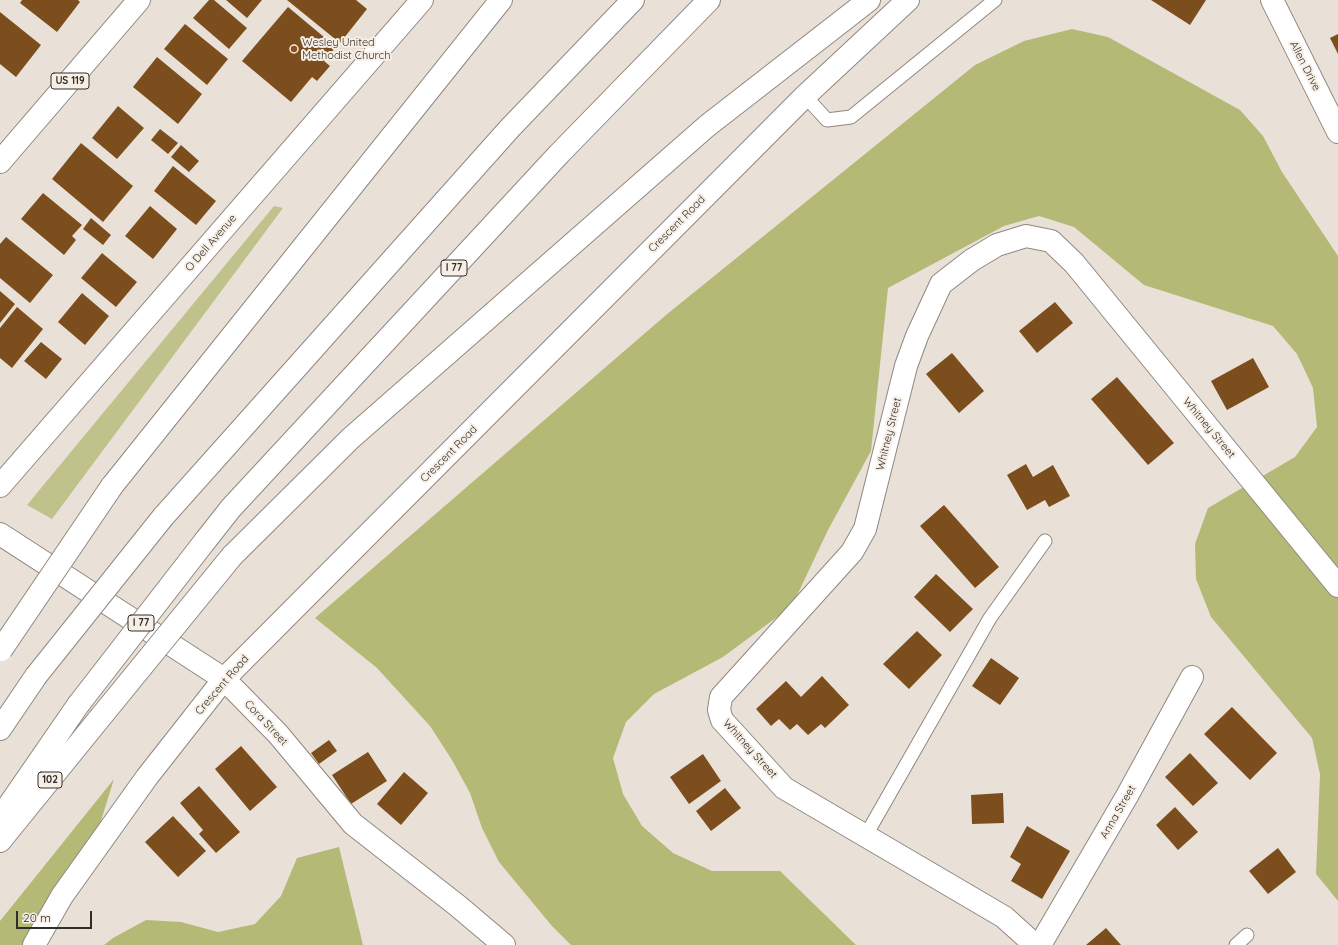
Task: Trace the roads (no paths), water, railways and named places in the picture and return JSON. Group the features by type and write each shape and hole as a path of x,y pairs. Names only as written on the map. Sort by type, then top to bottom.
{"main road":[{"name":"US 119","path":"0,162 139,0"},
{"path":"0,650 112,486 501,0"},
{"path":"0,729 36,676 163,517 510,128 633,0"},
{"name":"I 77","path":"0,818 78,705 231,508 559,154 709,0"},
{"name":"102","path":"0,841 232,556 351,438 701,131 869,0"},
{"name":"Crescent Road","path":"34,945 70,883 147,777 224,679 805,96 908,0"},
{"name":"Allen Drive","path":"1272,0 1338,132"},
{"name":"O Dell Avenue","path":"0,486 415,2"},
{"name":"Whitney Street","path":"1034,945 1004,917 784,788 722,720 719,710 721,697 852,552 865,529 906,366 917,336 941,284 972,260 997,245 1026,236 1051,241 1074,263 1298,535 1338,586"},
{"name":"Cora Street","path":"0,534 224,679 278,734 353,824 458,906 504,945"},
{"name":"Anna Street","path":"1040,945 1127,796 1192,677"}],"lane":[{"path":"805,96 827,120 850,117 995,0"},
{"path":"866,835 990,618 1045,541"},
{"path":"1236,945 1247,935"}],"place":[{"name":"Wesley United Methodist Church","path":"294,49"}]}
